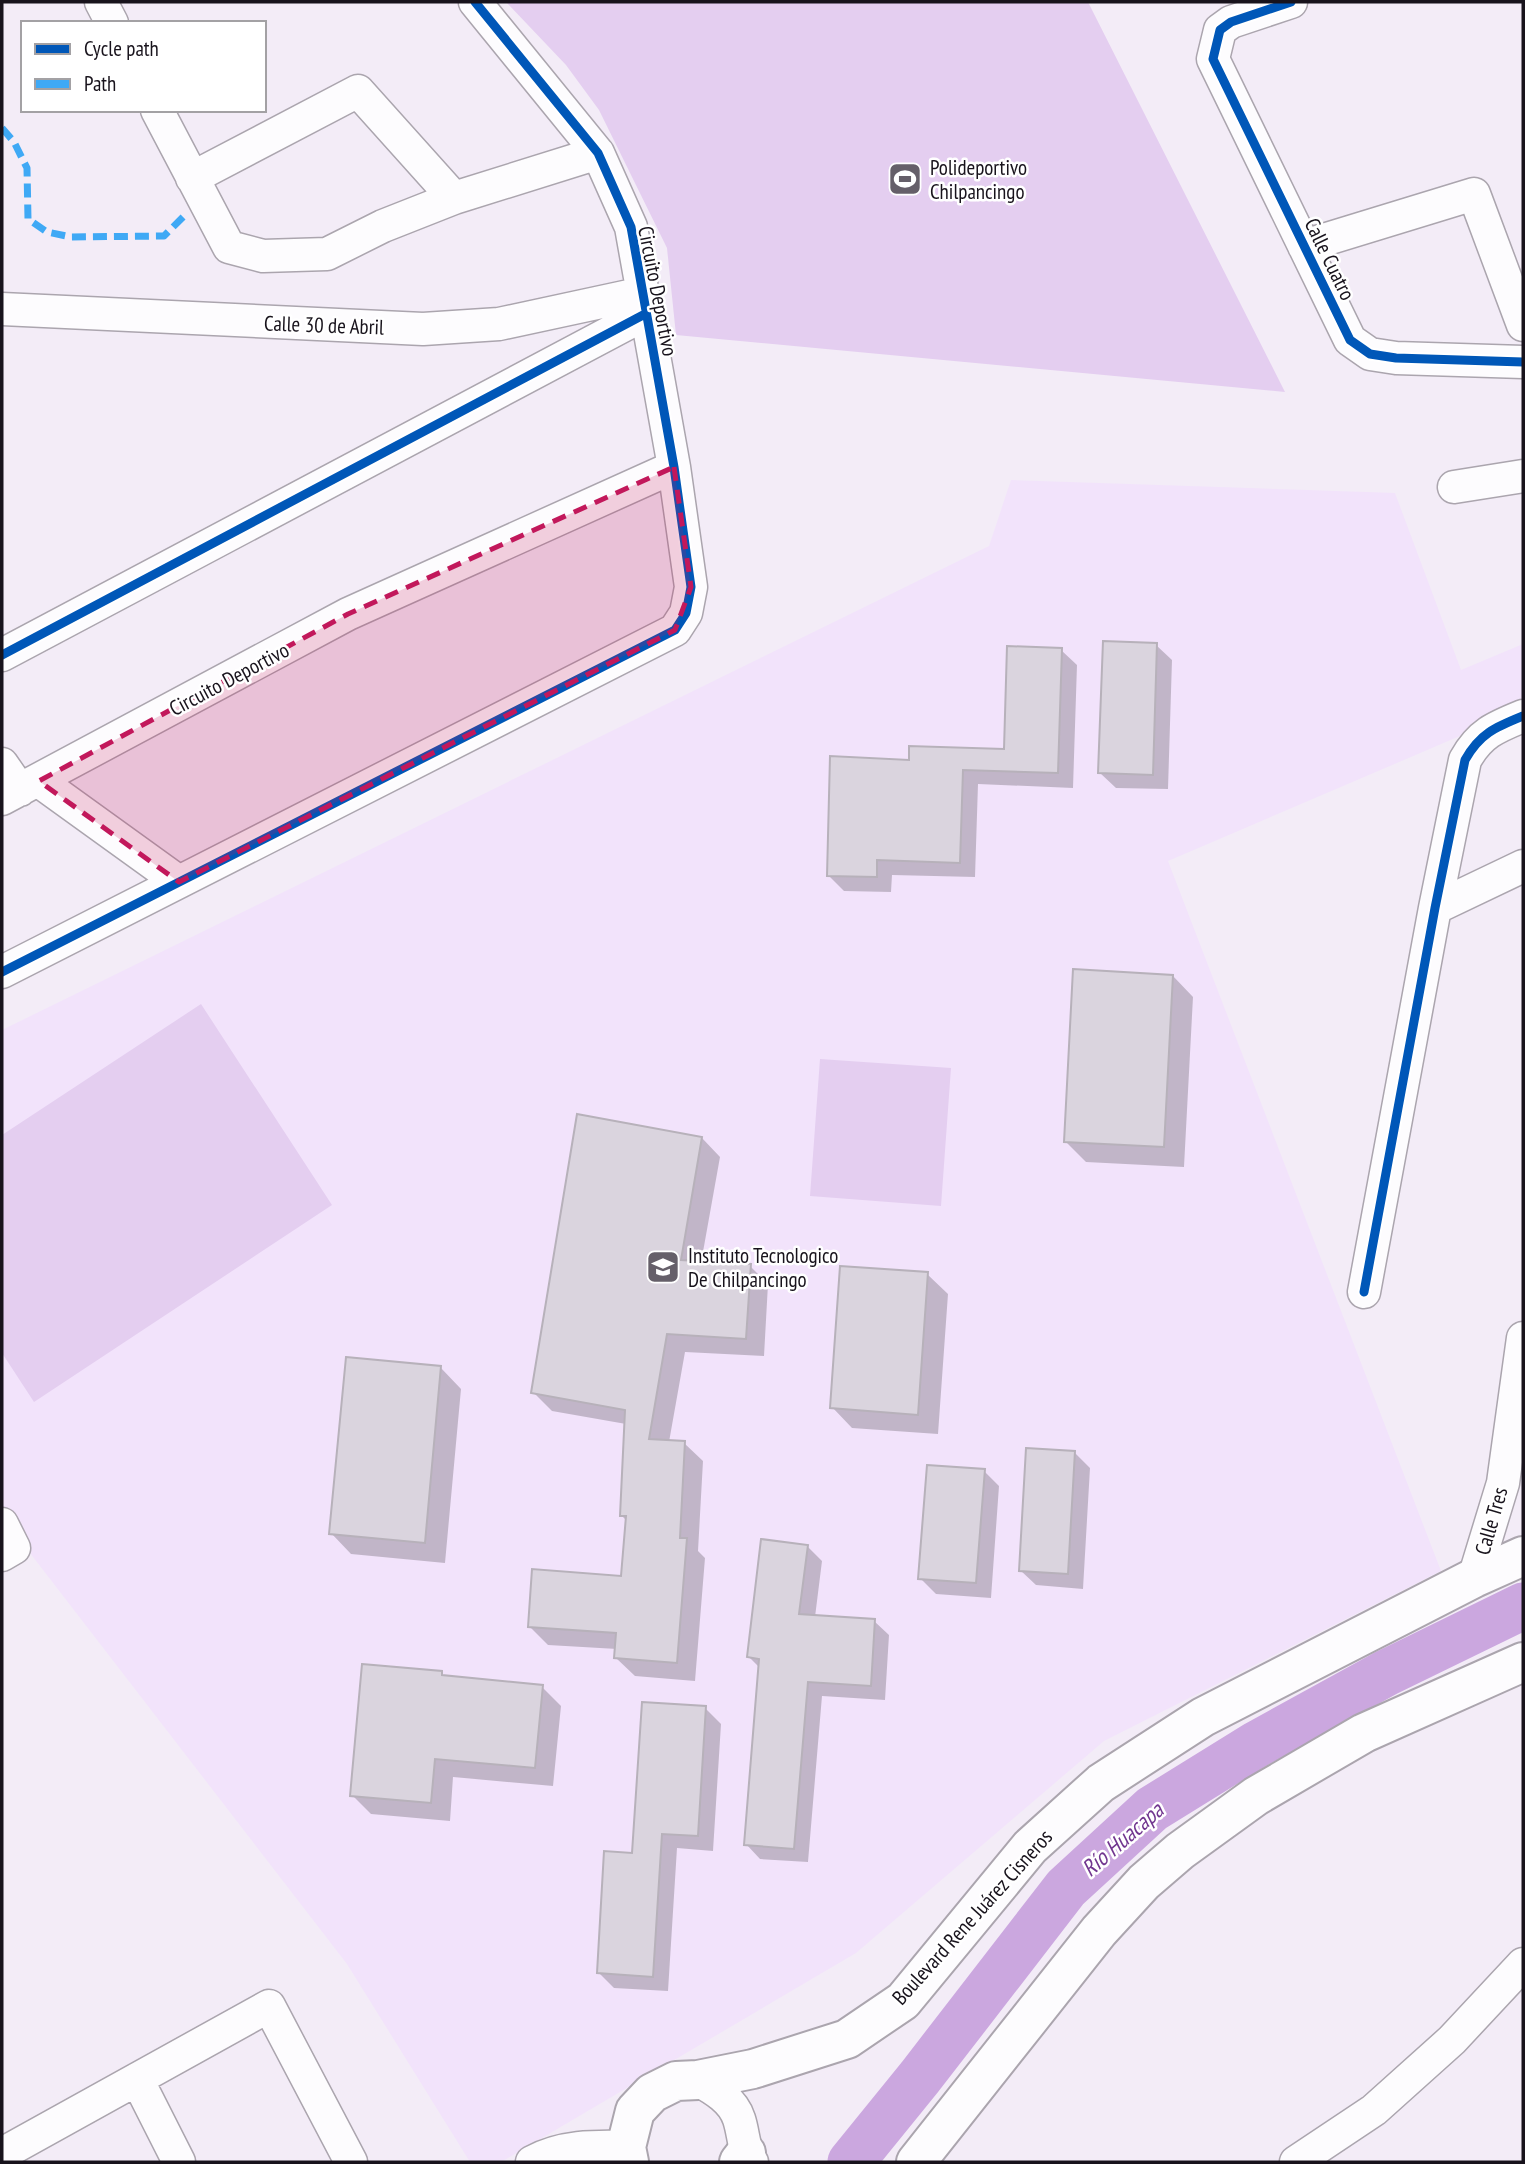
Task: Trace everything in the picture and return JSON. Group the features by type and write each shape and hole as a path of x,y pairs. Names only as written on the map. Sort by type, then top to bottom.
{"main road":[{"name":"Boulevard Rene Juárez Cisneros","path":"627,2154 635,2111 652,2093 676,2081 698,2081 753,2069 846,2039 902,2001 1030,1847 1101,1783 1203,1717 1474,1578 1523,1556"},
{"path":"916,2162 1099,1931 1144,1882 1180,1851 1256,1796 1364,1733 1523,1662"}],"street":[{"path":"101,2 111,21"},
{"name":"Circuito Deportivo","path":"20,790 348,614 674,467 631,227 597,153 475,2"},
{"name":"Calle Cuatro","path":"1291,2 1231,22 1220,30 1213,59 1350,340 1370,354 1396,358 1523,362"},
{"path":"192,178 358,91 454,198"},
{"path":"158,112 229,247 263,256 327,254 383,226 454,198 597,153"},
{"path":"1304,246 1474,194 1523,325"},
{"path":"2,655 644,303"},
{"name":"Calle 30 de Abril","path":"2,309 423,329 499,324 644,303"},
{"path":"2,972 675,630 685,613 691,587 674,467"},
{"path":"1454,487 1523,476"},
{"path":"1364,1292 1465,760 1474,744 1491,729 1523,716"},
{"path":"2,764 20,790 179,882"},
{"path":"1435,908 1523,866"},
{"name":"Calle Tres","path":"1474,1578 1503,1483 1523,1338"},
{"path":"1296,2162 1374,2110 1452,2040 1523,1964"},
{"path":"6,2156 269,2006 351,2162"},
{"path":"138,2079 180,2162"},
{"path":"698,2081 719,2091 739,2116 746,2159"},
{"path":"532,2162 545,2155 589,2146 627,2154"}],"highlighted area":[{"path":"674,467 691,587 675,630 179,882 39,781 348,614"}],"shaded area":[{"name":"Polideportivo Chilpancingo","path":"506,2 1088,2 1285,392 676,335 667,248 599,110 566,65"},
{"name":"Instituto Tecnologico De Chilpancingo","path":"1011,480 1395,493 1461,670 1523,644 1523,709 1168,861 1441,1571 1104,1741 856,1953 501,2162 470,2162 347,1964 30,1553 2,1504 2,1030 989,546"},
{"path":"201,1004 332,1205 34,1402 2,1353 2,1135"},
{"path":"820,1059 951,1068 941,1206 810,1196"}],"building":[{"path":"1103,641 1157,643 1153,775 1098,773"},
{"path":"1007,646 1062,648 1058,773 963,770 960,863 877,860 877,877 827,876 830,756 909,760 909,746 1004,749"},
{"path":"1073,969 1173,975 1164,1147 1064,1142"},
{"path":"577,1114 702,1137 681,1260 751,1264 746,1339 667,1334 649,1439 685,1441 680,1538 687,1538 677,1663 614,1658 616,1633 528,1627 532,1569 621,1576 626,1516 620,1516 625,1410 531,1393"},
{"path":"840,1266 928,1272 918,1415 830,1408"},
{"path":"346,1357 441,1366 425,1543 329,1534"},
{"path":"1026,1448 1075,1451 1068,1574 1019,1571"},
{"path":"927,1465 985,1469 976,1583 918,1579"},
{"path":"761,1539 808,1545 799,1614 875,1619 871,1686 808,1682 794,1849 744,1845 759,1659 747,1657"},
{"path":"362,1664 442,1671 442,1675 543,1685 535,1768 435,1759 431,1803 350,1796"},
{"path":"642,1702 706,1706 698,1836 662,1834 653,1977 597,1973 604,1851 632,1853"}],"waterway":[{"name":"Río Huacapa","path":"851,2162 1066,1888 1152,1809 1257,1744 1386,1673 1523,1606"}],"marked path":[{"path":"2,128 14,142 27,168 28,219 47,232 71,237 164,236 185,215"}],"cycle path":[{"path":"2,972 675,630 686,613 691,587 674,467 631,227 598,153 475,2"},
{"path":"1291,2 1231,22 1220,30 1213,59 1350,340 1370,354 1396,358 1523,362"},
{"path":"2,655 645,314"},
{"path":"1364,1292 1465,760 1483,737 1523,716"}],"place":[{"name":"Polideportivo Chilpancingo","path":"905,179"},
{"name":"Instituto Tecnologico De Chilpancingo","path":"663,1267"}]}
